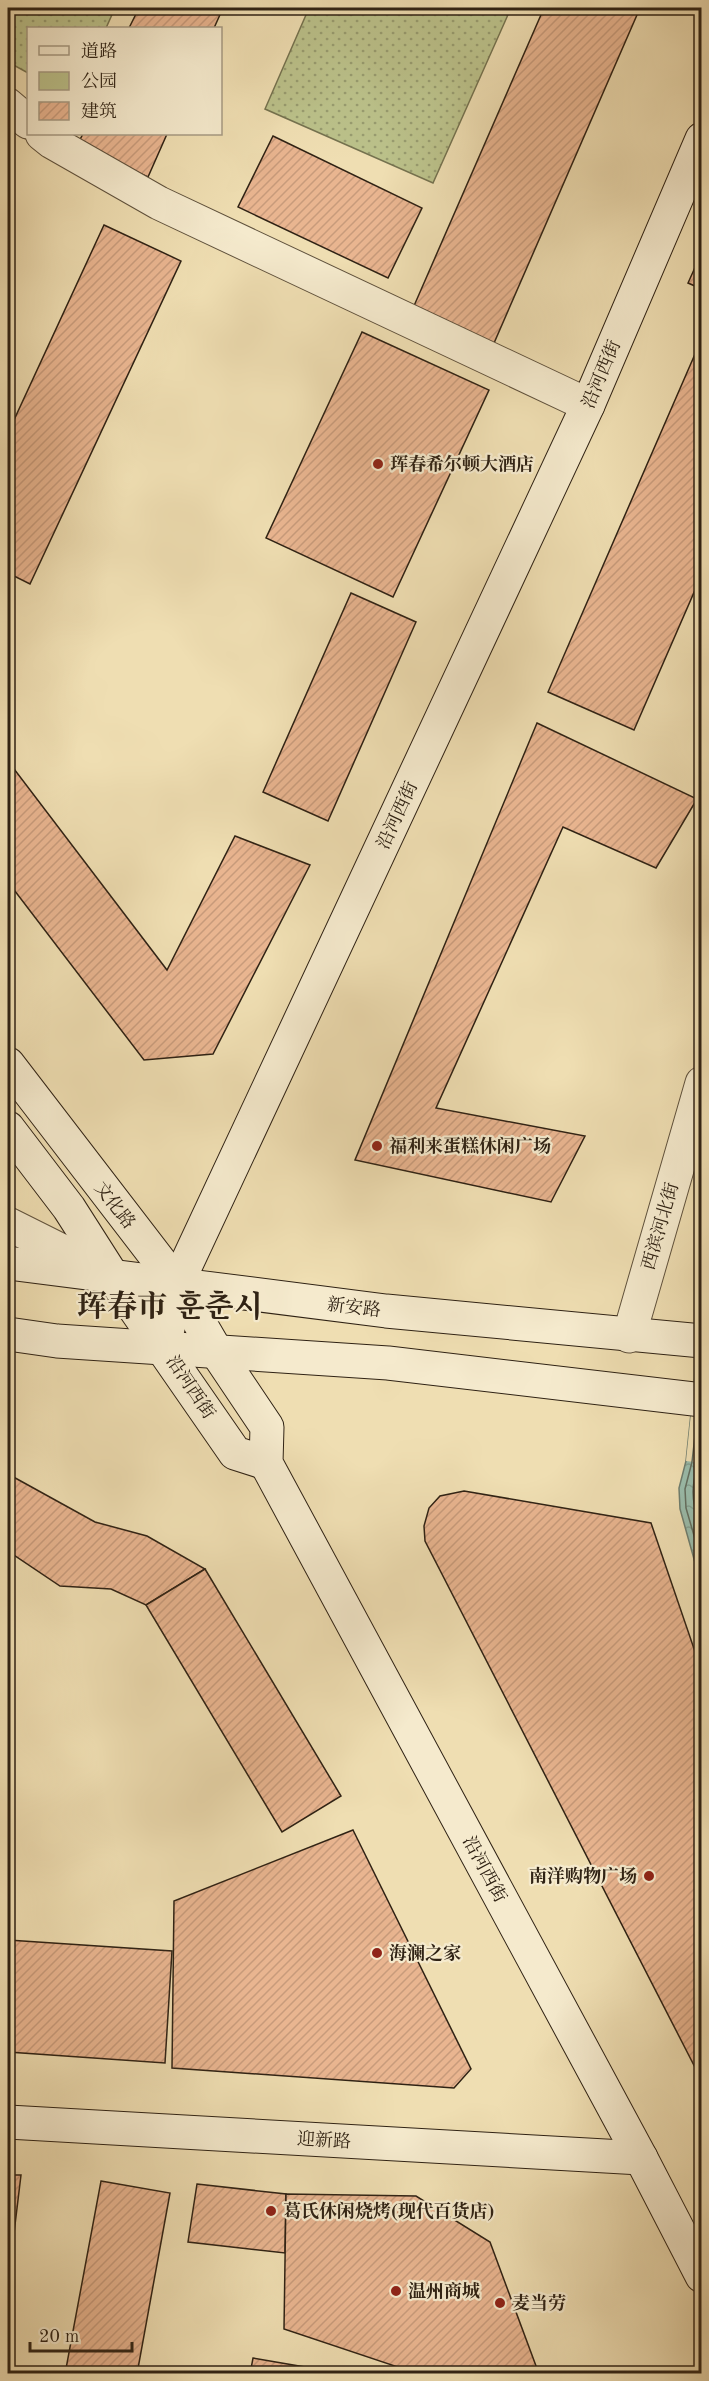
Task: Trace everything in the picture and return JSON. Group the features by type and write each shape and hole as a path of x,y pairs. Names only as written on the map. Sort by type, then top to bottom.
{"main road":[{"path":"8,105 27,121"},
{"path":"43,135 159,203 588,405"},
{"name":"沿河西街","path":"266,1463 235,1453 164,1348 177,1284 588,405 702,139"},
{"name":"文化路","path":"8,1064 177,1284 216,1352"},
{"name":"西滨河北街","path":"628,1336 702,1083"},
{"path":"8,1128 69,1208 164,1348"},
{"path":"8,1224 113,1276"},
{"name":"新安路","path":"8,1263 386,1311 628,1336 700,1341"},
{"path":"8,1334 57,1341 388,1363 697,1400"},
{"name":"沿河西街","path":"216,1352 267,1427 266,1463 641,2157 702,2276"},
{"name":"迎新路","path":"8,2121 641,2157"}],"green space":[{"path":"8,8 115,8 106,27 27,27 27,72 8,62"},
{"path":"309,8 511,8 433,183 265,109"}],"water":[{"path":"701,1318 701,1584 680,1509 679,1488 686,1461"}],"pier":[{"path":"701,1318 702,1463 686,1461"}],"building":[{"path":"139,8 223,8 214,27 130,27"},
{"path":"544,8 640,8 491,350 410,315"},
{"path":"82,135 167,135 148,177 77,145"},
{"path":"273,136 422,208 388,278 238,207"},
{"path":"104,225 181,261 30,584 8,573 8,433"},
{"path":"702,252 702,289 688,283"},
{"name":"珲春希尔顿大酒店","path":"362,332 489,390 393,597 266,538"},
{"path":"702,338 702,574 634,730 548,692"},
{"path":"351,593 416,622 328,821 263,792"},
{"path":"537,723 697,799 656,868 563,827 436,1108 585,1136 551,1202 355,1160"},
{"path":"8,761 167,970 235,836 310,865 213,1054 144,1060 8,882"},
{"path":"8,1474 95,1522 147,1536 205,1569 146,1605 111,1589 60,1586 8,1551"},
{"name":"南洋购物广场","path":"464,1491 651,1523 702,1672 702,2081 425,1541 424,1526 429,1508 440,1496"},
{"path":"205,1569 341,1796 282,1832 146,1605"},
{"path":"353,1830 471,2069 454,2088 172,2068 174,1901"},
{"path":"8,1940 172,1951 165,2063 8,2052"},
{"path":"8,2175 21,2175 8,2283"},
{"path":"101,2181 170,2193 137,2374 65,2374"},
{"path":"197,2184 286,2194 285,2253 188,2242"},
{"name":"温州商城","path":"286,2194 416,2196 490,2242 539,2374 401,2374 398,2367 284,2329"},
{"path":"253,2358 322,2370 322,2374 250,2374"}],"place":[{"name":"珲春希尔顿大酒店","path":"378,464"},
{"name":"福利来蛋糕休闲广场","path":"377,1146"},
{"name":"南洋购物广场","path":"649,1876"},
{"name":"海澜之家","path":"377,1953"},
{"name":"葛氏休闲烧烤(现代百货店)","path":"271,2211"},
{"name":"温州商城","path":"396,2291"},
{"name":"麦当劳","path":"500,2303"}],"district":[{"name":"珲春市 훈춘시","path":"170,1306"}]}
